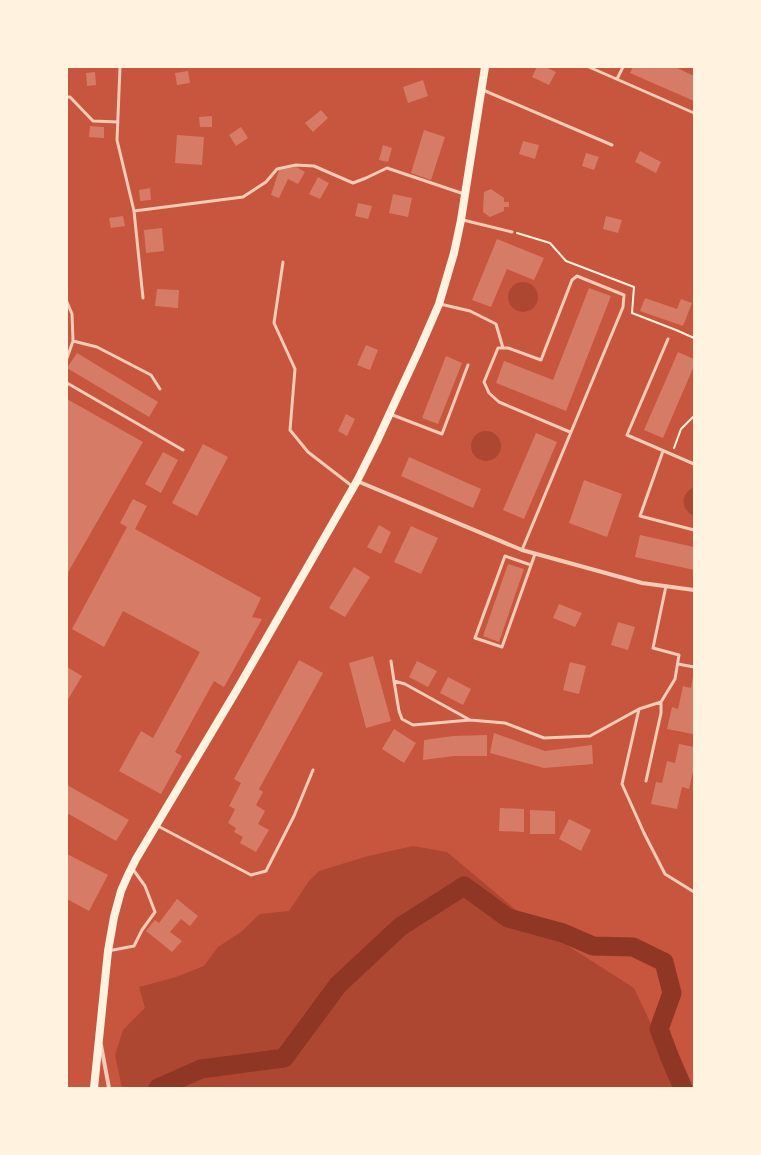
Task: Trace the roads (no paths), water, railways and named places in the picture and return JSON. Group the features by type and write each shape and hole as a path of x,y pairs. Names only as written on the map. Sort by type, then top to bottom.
{"main road":[{"path":"95,1084 108,951 114,917 121,891 128,875 156,826 356,484 390,414 439,304 454,253 461,220 484,67"}],"street":[{"path":"356,484 522,550 642,582 694,590"},
{"path":"100,1038 108,1086"}],"lane":[{"path":"120,67 117,140 134,211 143,298"},
{"path":"589,67 694,113"},
{"path":"617,79 623,67"},
{"path":"481,90 612,144"},
{"path":"67,97 70,97 93,121 118,122"},
{"path":"134,211 243,197 266,182 277,169 296,165 314,166 353,183 387,168 465,195"},
{"path":"461,220 512,232"},
{"path":"283,262 274,323 295,369 290,430 308,452 356,484"},
{"path":"522,550 623,307 624,295 577,276 572,280 542,360 508,348 498,348 484,382 489,393 498,402 570,432"},
{"path":"67,302 72,314 73,341 67,358"},
{"path":"439,304 470,311 496,324 503,348"},
{"path":"668,338 627,435 694,464"},
{"path":"73,341 97,347 151,376 160,389"},
{"path":"390,414 442,434 468,365"},
{"path":"67,383 183,450"},
{"path":"662,451 640,516 694,530"},
{"path":"531,566 505,556 475,638 502,647 531,566 535,554"},
{"path":"646,781 661,713 661,702 675,679 679,655 653,648 666,586"},
{"path":"391,661 399,711 402,719 413,725 470,720 504,723 544,738 590,736 639,709 661,702"},
{"path":"678,664 694,667"},
{"path":"394,681 405,684 470,720"},
{"path":"639,709 622,784 644,833 665,874 694,892"},
{"path":"156,826 251,874 266,871 294,816 313,770"},
{"path":"108,951 134,946 142,930 155,912 145,886 132,868"}],"waterway":[{"path":"158,1088 201,1069 284,1058 338,985 400,927 464,886 508,918 563,933 593,946 633,947 664,962 672,993 659,1029 683,1088"}]}
